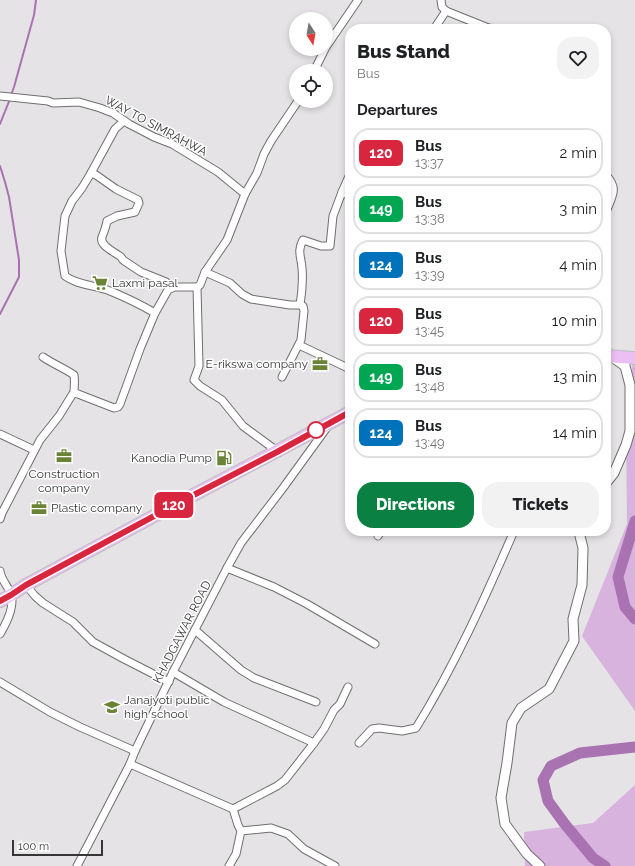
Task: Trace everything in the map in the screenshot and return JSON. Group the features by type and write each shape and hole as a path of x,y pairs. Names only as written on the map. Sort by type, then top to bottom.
{"highway":[{"path":"611,356 633,358"},
{"path":"0,601 26,585 345,415"}],"street":[{"path":"333,38 358,0"},
{"path":"441,0 442,7 446,11 480,24"},
{"path":"437,24 446,11"},
{"name":"WAY TO SIMRAHWA","path":"0,96 48,101 53,103 79,102 113,113 124,121 154,137 172,144 218,172 245,194"},
{"path":"277,452 243,426 222,400 200,386 194,380 200,366 197,287 200,285 206,272 227,240 245,194 257,173 264,154 293,108"},
{"path":"124,121 116,128 82,188 72,201 65,216 61,250 65,276 71,281 109,290 155,314"},
{"path":"91,173 116,189 138,200 139,203 135,212 117,216 107,221 101,238 104,246 134,267 166,282 171,288"},
{"path":"611,181 614,193 611,200"},
{"path":"300,305 302,266 300,246 303,240 321,246 330,246 333,216 345,185"},
{"path":"206,272 230,283 242,294 251,299 303,306 304,311 301,340 282,377"},
{"path":"74,393 114,408 118,407 140,349 155,314 168,290 174,287 197,287"},
{"path":"298,345 345,366"},
{"path":"0,518 34,450 74,393 74,375 43,357"},
{"path":"611,358 625,366 630,385 630,431 626,445 611,477"},
{"name":"KHADGAWAR ROAD","path":"77,866 130,764 173,672 227,568 242,543 330,423"},
{"path":"0,434 34,450"},
{"path":"359,743 372,729 379,728 402,731 416,728 431,704 470,630 512,536"},
{"path":"540,866 527,854 506,824 501,798 512,723 521,708 549,689 574,641 572,619 582,585 583,548 580,536"},
{"path":"227,568 274,587 294,597 375,644"},
{"path":"0,571 11,595 11,608 7,623 0,634"},
{"path":"26,585 34,596 73,622 93,642 169,682"},
{"path":"195,630 241,670 254,678 316,702"},
{"path":"173,672 224,702 314,743"},
{"path":"0,682 80,728 135,751"},
{"path":"233,809 277,786 285,780 324,729 334,710 340,704 348,687"},
{"path":"130,764 233,809 241,831 236,854 229,866"},
{"path":"241,831 271,828 288,834 304,849 335,866"}],"shaded area":[{"path":"633,358 635,359 635,711 582,636 627,524 626,432"},
{"path":"635,785 635,866 525,866 524,832 593,823"}],"waterway":[{"path":"11,95 34,15 36,0"},
{"path":"0,124 10,99"},
{"path":"0,166 9,197 19,260 19,277 0,314"},
{"path":"635,521 618,577 625,607 635,619"},
{"path":"605,866 593,858 548,801 543,780 551,766 580,753 635,747"}],"bus line":[{"name":"120","path":"0,601 26,585 345,415"}],"place":[{"name":"Laxmi pasal","path":"100,283"},
{"name":"E-rikswa company","path":"320,364"},
{"name":"Construction company","path":"64,456"},
{"name":"Kanodia Pump","path":"224,458"},
{"name":"Plastic company","path":"39,508"},
{"name":"Janajyoti public high school","path":"112,707"}]}
